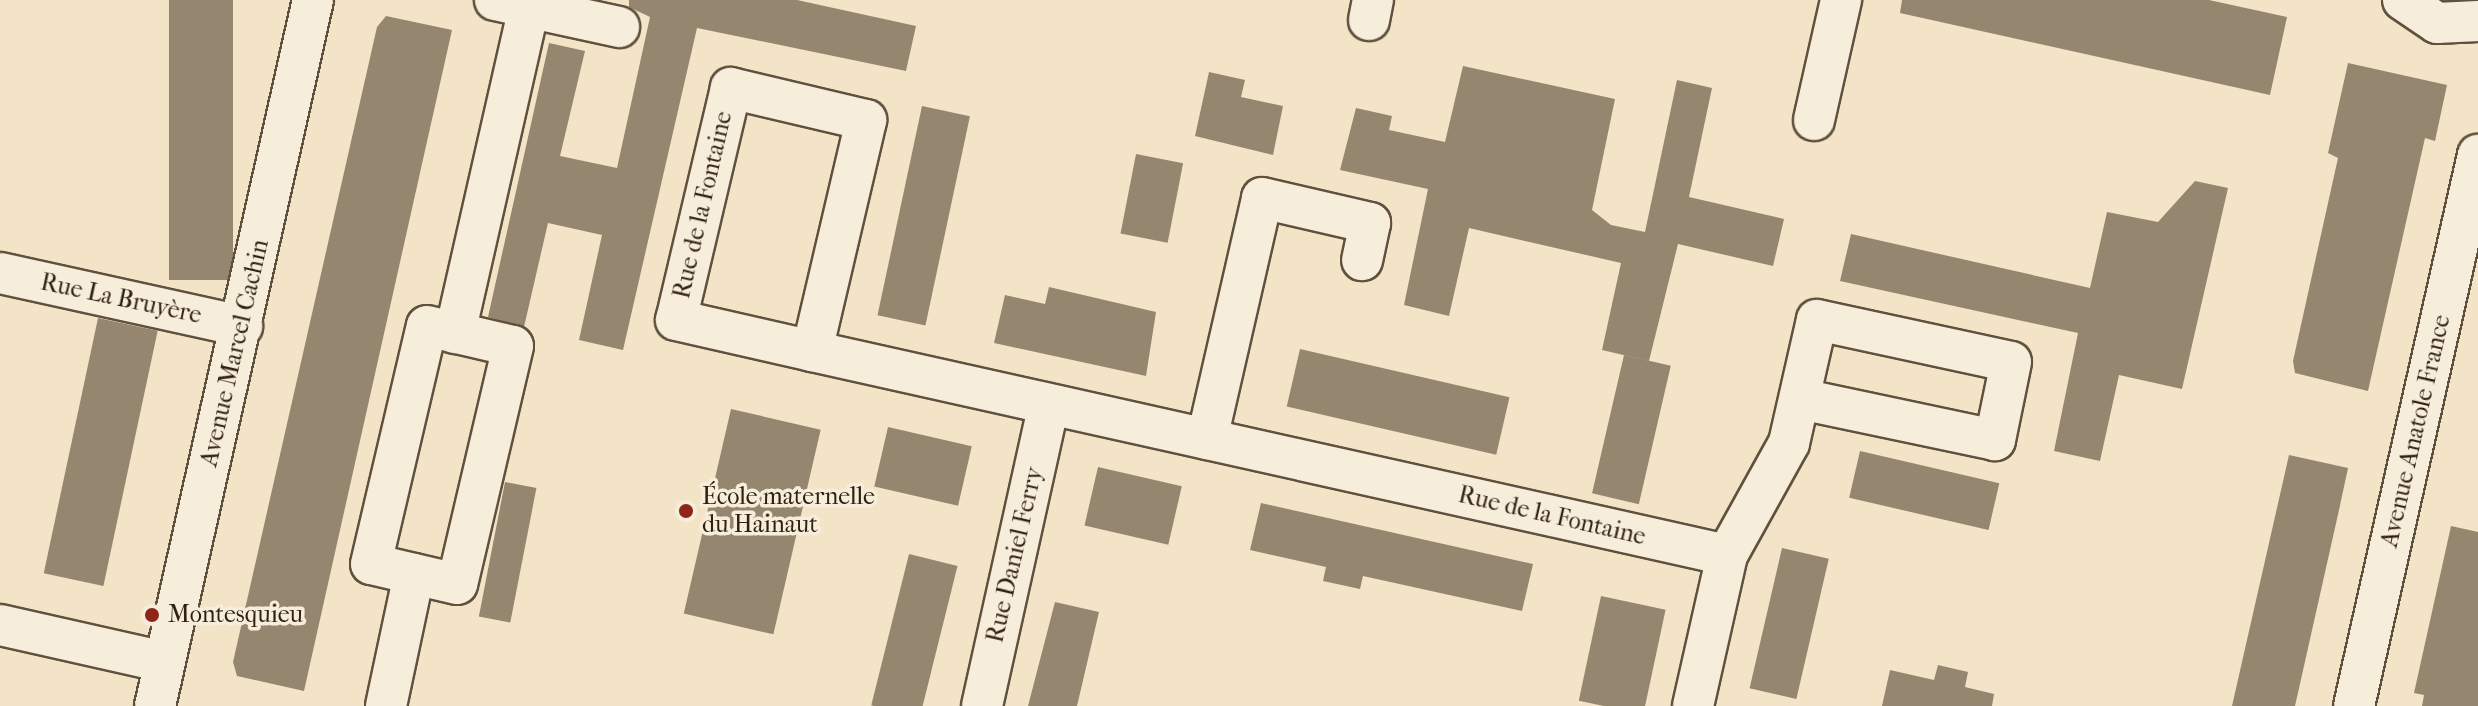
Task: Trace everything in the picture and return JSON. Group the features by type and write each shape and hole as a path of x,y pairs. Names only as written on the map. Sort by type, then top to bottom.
{"street":[{"name":"Avenue Marcel Cachin","path":"155,706 313,0"},
{"path":"1814,120 1841,0"},
{"path":"2403,0 2437,23 2477,27"},
{"path":"455,333 512,4 619,27"},
{"name":"Rue de la Fontaine","path":"812,351 866,120 731,88 676,320 812,351 1049,404 1727,555"},
{"name":"Avenue Anatole France","path":"2354,706 2478,155"},
{"path":"1207,439 1262,198 1370,223 1362,260"},
{"name":"Rue La Bruyère","path":"0,273 242,326"},
{"path":"1693,706 1727,555 1779,465 1801,399 1817,320 2011,362 1995,440 1801,399"},
{"path":"427,326 513,346 457,584 414,574 371,564 427,326"},
{"name":"Rue Daniel Ferry","path":"982,706 1049,404"},
{"path":"386,706 414,574"},
{"path":"0,625 164,662"}],"building":[{"path":"169,0 233,0 233,280 169,280"},
{"path":"629,0 797,0 916,26 906,71 697,28 623,350 579,340 602,235 548,223 524,327 488,317 549,43 585,51 560,156 617,168 650,17 629,7"},
{"path":"1902,0 2209,0 2287,17 2270,95 1900,13"},
{"path":"386,16 452,30 304,691 237,676 233,662 377,27"},
{"path":"2348,63 2447,85 2435,141 2425,138 2368,391 2295,373 2293,361 2338,158 2328,153"},
{"path":"1463,66 1615,99 1592,210 1611,225 1645,232 1677,80 1712,88 1689,197 1784,219 1773,266 1678,244 1649,361 1602,350 1621,263 1469,228 1449,316 1404,305 1428,189 1340,170 1356,108 1392,116 1389,130 1445,142"},
{"path":"1209,72 1245,80 1241,97 1283,106 1273,155 1195,136"},
{"path":"922,106 970,116 925,326 878,315"},
{"path":"1136,154 1183,163 1168,243 1121,234"},
{"path":"2195,181 2228,188 2182,389 2119,375 2100,461 2054,451 2078,333 1840,281 1851,234 2090,288 2107,212 2158,222"},
{"path":"1049,287 1156,312 1146,376 994,343 1005,295 1045,304"},
{"path":"98,318 158,331 103,586 44,573"},
{"path":"1300,349 1509,397 1496,455 1287,406"},
{"path":"1624,355 1671,366 1639,504 1592,493"},
{"path":"731,409 821,430 773,634 684,614"},
{"path":"888,427 972,446 958,506 874,486"},
{"path":"1860,451 1999,483 1989,530 1849,498"},
{"path":"2289,455 2348,468 2295,706 2232,706"},
{"path":"1098,467 1182,486 1168,545 1085,525"},
{"path":"505,482 536,488 510,623 479,616"},
{"path":"1261,503 1533,564 1522,611 1363,576 1360,589 1323,581 1326,567 1250,550"},
{"path":"2451,526 2478,532 2478,706 2422,706 2424,695 2414,693"},
{"path":"1782,548 1829,559 1796,699 1750,688"},
{"path":"909,554 958,566 923,706 871,705"},
{"path":"1601,596 1666,610 1645,706 1604,706 1579,701"},
{"path":"1055,602 1099,612 1077,706 1028,706"},
{"path":"1938,665 1968,672 1965,687 1994,694 1992,706 1882,706 1890,670 1934,680"}],"place":[{"name":"École maternelle du Hainaut","path":"686,511"},
{"name":"Montesquieu","path":"152,615"}]}
